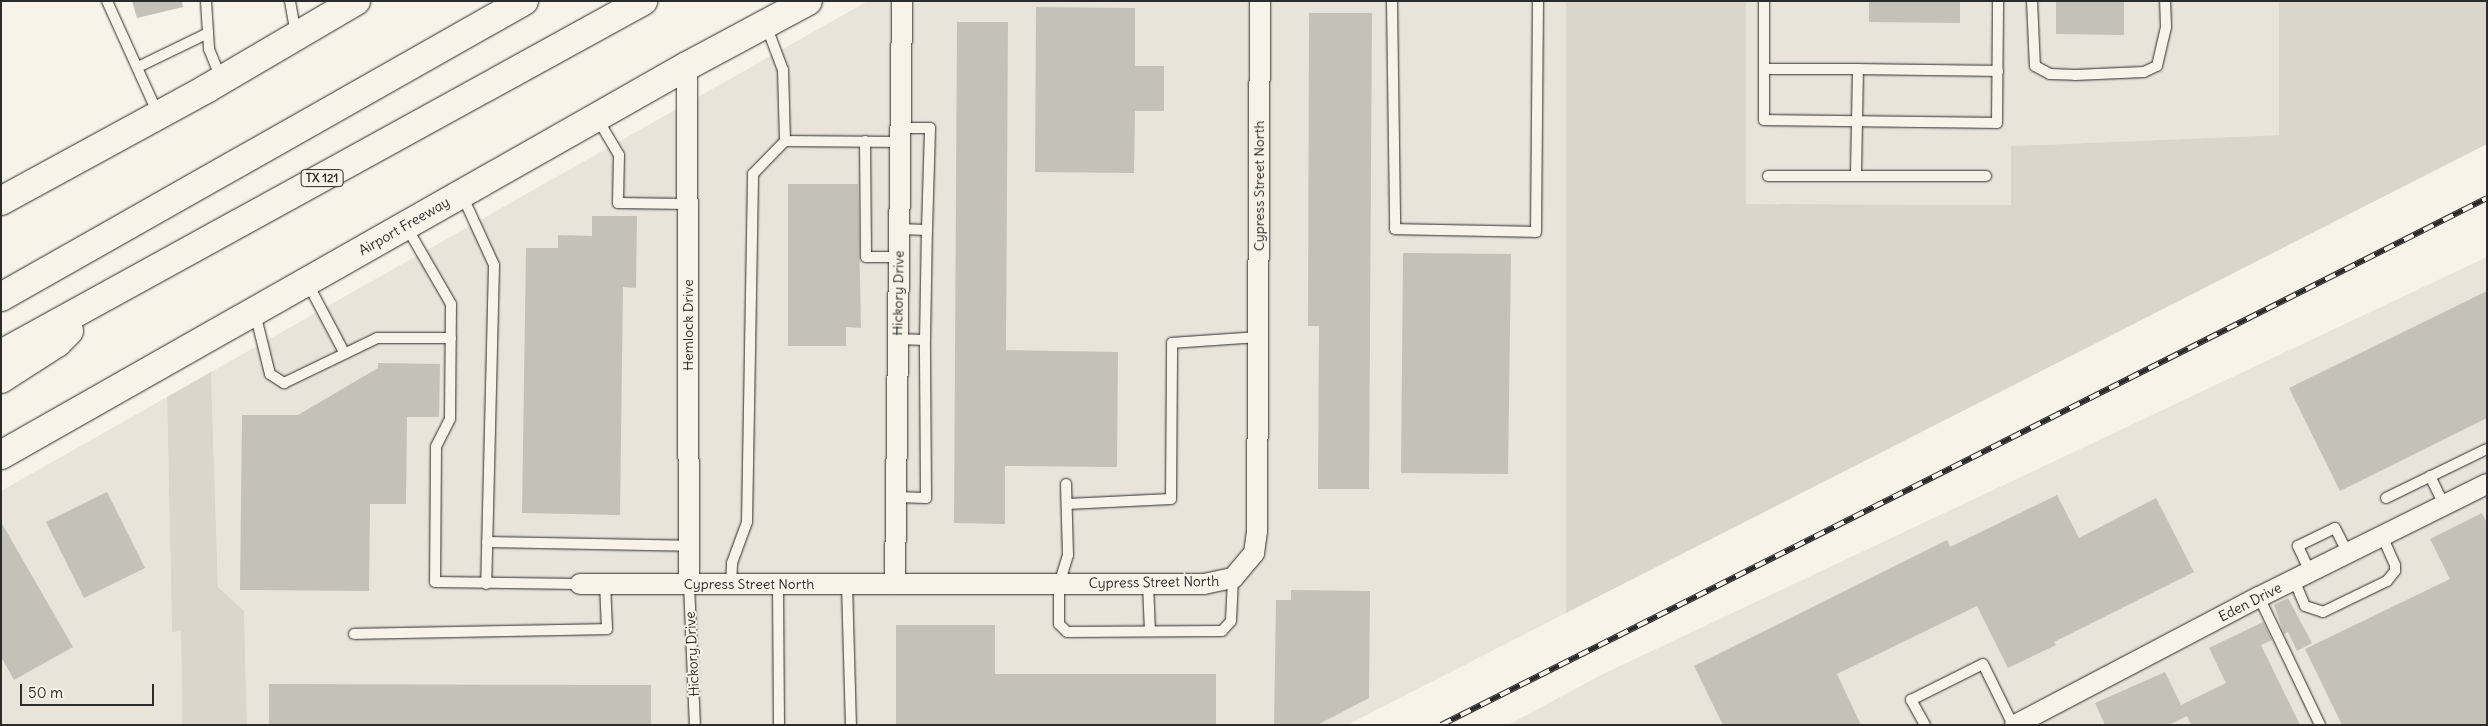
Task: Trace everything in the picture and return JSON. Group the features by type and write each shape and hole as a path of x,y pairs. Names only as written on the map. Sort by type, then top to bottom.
{"main road":[{"path":"1,297 524,1"},
{"name":"TX 121","path":"1,354 643,1"},
{"path":"766,25 776,4 781,1"},
{"name":"Airport Freeway","path":"1,455 687,66 808,1"},
{"path":"1,201 222,80 296,36 342,5"},
{"path":"1,379 57,343 87,307"}],"street":[{"name":"Hickory Drive","path":"895,584 902,1"},
{"name":"Cypress Street North","path":"580,584 1204,584 1233,578 1254,553 1257,531 1260,1"},
{"name":"Hemlock Drive","path":"687,66 689,584"},
{"name":"Eden Drive","path":"2014,725 2259,597 2487,484"}],"lane":[{"path":"107,1 158,115"},
{"path":"206,1 210,49 222,80"},
{"path":"290,1 296,36"},
{"path":"1392,1 1395,229 1536,232 1538,1"},
{"path":"1764,1 1764,120 1997,123 1998,1"},
{"path":"2032,1 2035,66 2050,74 2075,75 2144,72 2157,66 2166,28 2166,1"},
{"path":"731,584 732,563 747,522 753,174 785,141 783,70 766,25"},
{"path":"138,67 208,33"},
{"path":"1765,69 1998,71"},
{"path":"1856,176 1858,69"},
{"path":"597,117 619,155 618,203 688,204"},
{"path":"785,141 865,141 930,128 925,340 926,498 896,497"},
{"path":"865,141 866,257 898,257"},
{"path":"1768,176 1986,176"},
{"path":"461,194 494,265 486,584"},
{"path":"406,225 451,304 450,419 436,447 436,582 580,584"},
{"path":"899,229 927,230"},
{"path":"307,281 345,354"},
{"path":"254,311 270,374 284,383 377,338 451,338"},
{"path":"1067,504 1171,499 1172,343 1258,337"},
{"path":"897,339 925,340"},
{"path":"2386,498 2487,449"},
{"path":"2430,476 2444,505"},
{"path":"1066,484 1068,555 1058,584 1058,624 1067,632 1222,631 1232,621 1233,578"},
{"path":"2348,553 2335,528 2298,546 2306,606 2323,612 2387,581 2395,571 2396,564 2382,536"},
{"path":"488,542 688,546"},
{"path":"354,634 607,629 605,584"},
{"name":"Hickory Drive","path":"689,584 695,725"},
{"path":"778,584 779,725"},
{"path":"847,584 852,725"},
{"path":"1148,584 1150,631"},
{"path":"2259,597 2320,725"},
{"path":"1925,725 1911,700 1982,664 2014,725"}],"shaded area":[{"path":"868,1 1566,1 1566,613 1347,725 247,725 244,611 218,587 211,372"},
{"path":"1566,1 1746,1 1746,204 2011,205 2011,146 2279,135 2279,1 2487,1 2487,144 1566,613"},
{"path":"1746,1 2279,1 2279,135 2011,146 2011,205 1746,204"},
{"path":"2487,257 2487,725 1508,725 1603,674"},
{"path":"211,372 218,587 244,611 247,725 182,725 181,631 172,632 167,397"},
{"path":"167,397 172,631 181,630 182,725 1,725 1,491"}],"building":[{"path":"132,1 182,1 183,7 137,18"},
{"path":"1869,1 1960,1 1960,23 1869,22"},
{"path":"2056,1 2124,1 2124,35 2056,34"},
{"path":"1036,7 1135,8 1135,66 1164,66 1164,111 1135,111 1134,173 1035,172"},
{"path":"1309,13 1372,13 1369,489 1318,489 1319,326 1308,326"},
{"path":"957,22 1008,22 1006,350 1118,352 1117,467 1005,466 1005,524 954,523"},
{"path":"788,184 858,184 861,328 846,327 846,346 788,346"},
{"path":"592,216 637,216 636,288 623,287 620,515 522,513 526,248 558,248 558,235 592,236"},
{"path":"1403,253 1511,254 1508,474 1401,473"},
{"path":"2487,291 2487,418 2340,491 2289,388"},
{"path":"378,363 440,364 439,417 407,417 406,504 370,504 369,591 240,590 242,415 298,415 378,368"},
{"path":"107,492 145,568 84,598 46,522"},
{"path":"2057,495 2079,538 2156,498 2194,572 2054,642 2056,645 2008,668 1977,606 1837,674 1861,725 1723,725 1694,666 1947,540 1950,547"},
{"path":"2482,513 2487,523 2487,725 2342,725 2305,649 2450,579 2430,539"},
{"path":"1,522 73,647 14,680 1,657"},
{"path":"1291,590 1370,591 1369,698 1317,725 1274,725 1276,600 1291,600"},
{"path":"2288,598 2312,643 2297,651 2288,632 2284,634 2274,605"},
{"path":"2263,622 2272,640 2261,645 2300,725 2191,725 2187,716 2169,725 2105,725 2095,703 2165,672 2181,705 2226,683 2209,648"},
{"path":"896,625 995,625 995,674 1216,674 1216,725 896,725"},
{"path":"269,684 651,685 651,725 269,725"}],"railway":[{"path":"1441,725 2487,198"}]}
